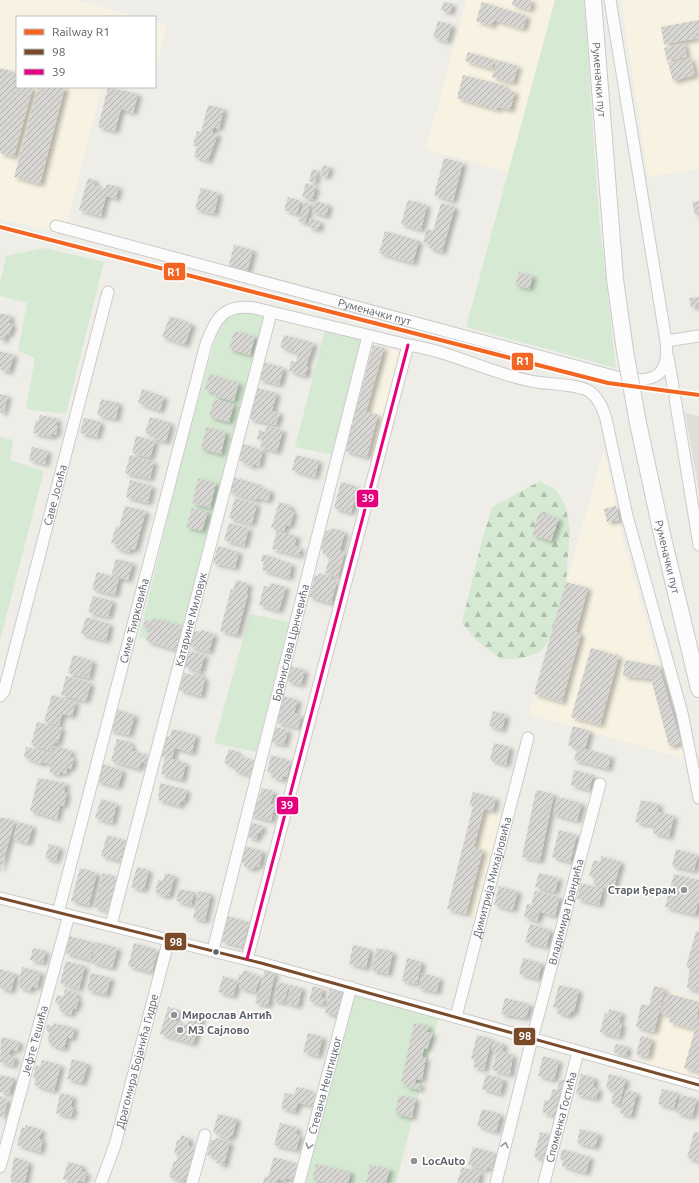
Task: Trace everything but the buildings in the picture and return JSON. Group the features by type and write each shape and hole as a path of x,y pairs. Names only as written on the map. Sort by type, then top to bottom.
{"main road":[{"name":"Руменачки пут","path":"593,0 615,280 625,351 638,423 661,530 699,689"}],"street":[{"path":"610,0 673,386"},
{"name":"Руменачки пут","path":"56,226 624,380 642,380 657,375 666,365 668,355"},
{"name":"Саве Јосића","path":"0,696 4,691 108,292"},
{"name":"Симе Ћирковића","path":"64,914 206,344 212,328 223,312 229,309 247,307 408,345 431,348 525,380 583,389 592,393 598,400 606,419 627,516 682,713 699,798"},
{"name":"Катарине Миловук","path":"111,925 270,313"},
{"name":"Бранислава Црнчевића","path":"213,950 368,336"},
{"path":"666,341 699,336"},
{"path":"247,959 408,345"},
{"path":"675,398 699,545"},
{"name":"Димитрија Михајловића","path":"456,1017 528,738"},
{"name":"Владимира Грандића","path":"496,1183 532,1039 600,784"},
{"path":"0,898 247,959 699,1085"},
{"name":"Јефте Тешића","path":"0,1167 64,914"},
{"name":"Драгомира Бојанића Гидре","path":"101,1183 115,1145 169,939"},
{"name":"Стевана Нештицког","path":"299,1183 351,987"},
{"name":"Споменка Гостића","path":"544,1183 578,1052"},
{"path":"192,1183 205,1135"}],"shaded area":[{"path":"0,0 77,0 133,16 16,16 16,88 102,88 64,234 0,219"},
{"path":"466,0 555,0 509,172 426,149"},
{"path":"621,0 699,0 699,169 648,177"},
{"path":"156,22 167,26 156,68"},
{"path":"373,345 400,352 372,458 345,451"},
{"path":"685,413 699,416 699,492"},
{"path":"604,450 622,536 685,759 529,714"},
{"path":"473,806 508,816 481,918 447,909"},
{"path":"665,989 699,999 699,1083 645,1067"}],"green space":[{"path":"555,0 584,0 599,216 616,368 466,327"},
{"path":"45,248 104,262 66,414 26,409 35,358 18,351 27,303 0,296 0,284 6,256"},
{"path":"231,312 262,313 265,316 180,648 139,637 185,446 220,323"},
{"path":"325,330 362,340 334,455 295,447"},
{"path":"0,437 13,440 10,460 44,471 0,640"},
{"path":"540,481 556,490 565,504 570,529 566,582 549,642 540,652 520,659 501,659 476,640 462,623 482,540 492,507"},
{"path":"250,614 289,622 256,752 214,743"},
{"path":"362,994 439,1016 396,1183 305,1183 352,1002 355,996"}],"rail line":[{"name":"R1","path":"0,227 608,383 699,395"}],"transit line":[{"name":"39","path":"247,959 408,345"},
{"name":"98","path":"0,898 261,963 699,1085"}],"place":[{"name":"Стари ђерам","path":"684,890"},
{"name":"Мирослав Антић","path":"174,1015"},
{"name":"МЗ Сајлово","path":"180,1030"},
{"name":"LocAuto","path":"414,1161"}]}
